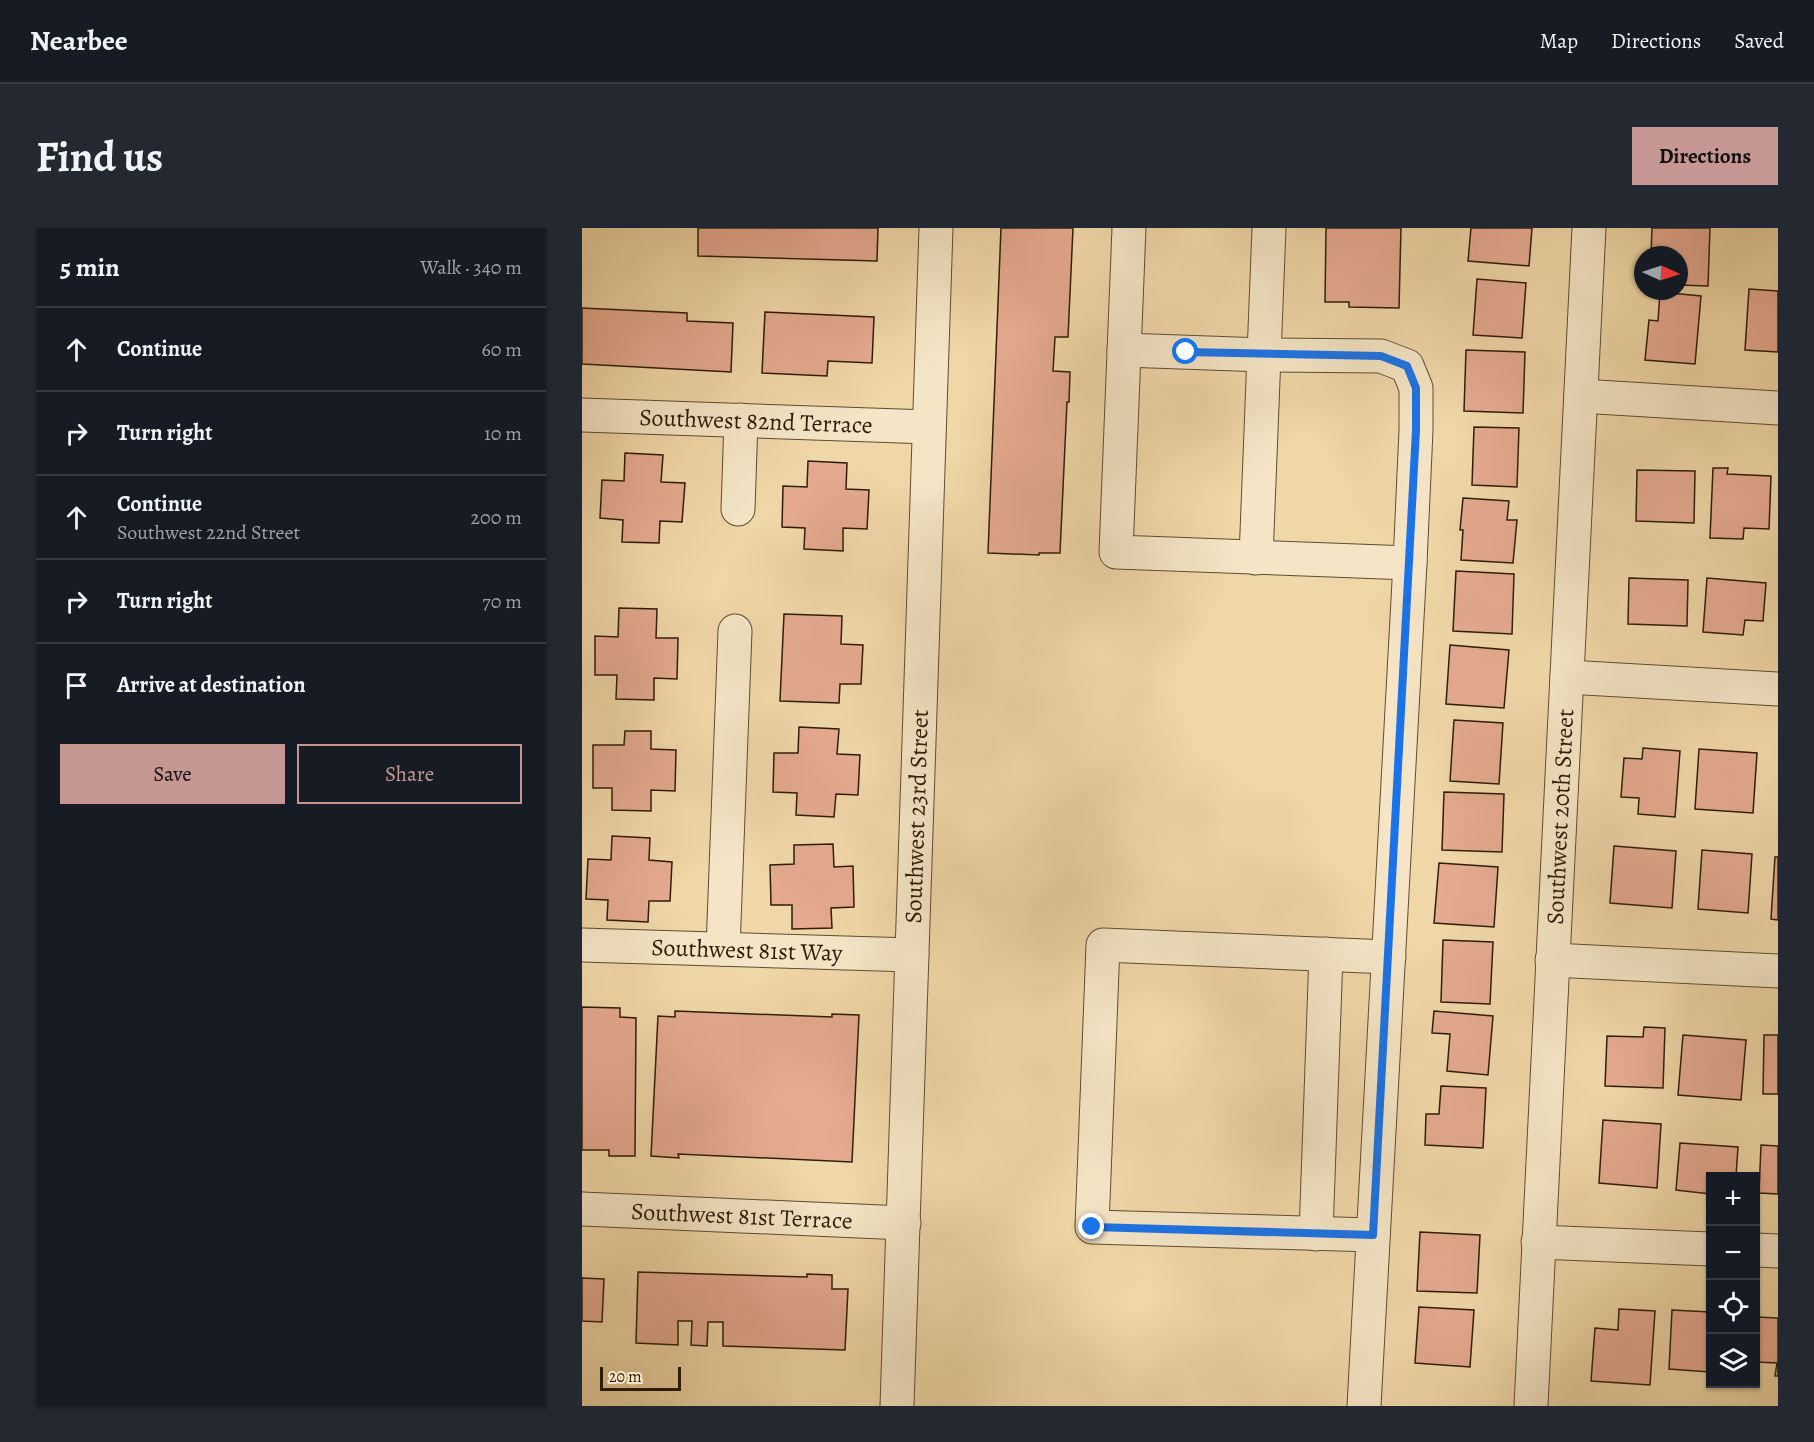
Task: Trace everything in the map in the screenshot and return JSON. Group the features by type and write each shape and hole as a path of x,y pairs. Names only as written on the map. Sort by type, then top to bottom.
{"street":[{"name":"Southwest 23rd Street","path":"897,1406 936,228"},
{"path":"1129,228 1116,552 1410,563"},
{"path":"1256,558 1269,228"},
{"name":"Southwest 20th Street","path":"1531,1406 1589,228"},
{"path":"1124,350 1381,356 1407,366 1416,388 1410,563 1364,1406"},
{"path":"1581,396 1778,408"},
{"name":"Southwest 82nd Terrace","path":"582,415 929,427"},
{"path":"738,509 741,420"},
{"path":"723,949 735,631"},
{"path":"1567,677 1778,689"},
{"name":"Southwest 81st Way","path":"582,945 912,955"},
{"path":"1373,1235 1092,1227 1103,945 1389,957"},
{"path":"1316,1234 1326,954"},
{"path":"1552,960 1778,971"},
{"name":"Southwest 81st Terrace","path":"582,1209 904,1223"},
{"path":"1538,1242 1706,1249"},
{"path":"1760,1250 1778,1251"}],"building":[{"path":"698,228 878,228 877,261 698,256"},
{"path":"1001,228 1073,228 1068,337 1055,337 1053,371 1070,372 1060,553 1039,553 1039,555 988,553"},
{"path":"1326,228 1401,228 1399,308 1349,307 1349,302 1325,302"},
{"path":"1471,228 1532,228 1529,266 1468,261"},
{"path":"1652,228 1710,228 1708,286 1688,285 1688,246 1651,246"},
{"path":"1477,279 1526,283 1522,338 1473,335"},
{"path":"1749,289 1778,291 1778,352 1745,350"},
{"path":"1688,295 1701,296 1695,364 1645,360 1649,320 1658,321 1659,300 1688,300"},
{"path":"582,308 687,313 687,321 733,323 731,372 582,364"},
{"path":"765,312 874,317 872,363 828,361 827,376 762,373"},
{"path":"1466,350 1525,352 1523,413 1464,411"},
{"path":"1474,427 1519,428 1517,487 1472,485"},
{"path":"625,453 663,455 661,482 685,483 682,522 660,521 659,543 622,542 623,520 600,518 602,480 624,481"},
{"path":"808,461 847,463 846,489 869,490 867,529 843,528 843,551 804,549 805,528 782,527 783,486 807,487"},
{"path":"1713,468 1728,468 1727,474 1771,476 1769,529 1744,528 1743,539 1710,538"},
{"path":"1637,470 1695,471 1694,523 1636,521"},
{"path":"1463,498 1509,501 1507,520 1517,520 1513,563 1461,560 1463,530 1460,530"},
{"path":"1456,571 1514,574 1512,634 1453,631"},
{"path":"1629,578 1688,580 1687,626 1628,624"},
{"path":"1707,578 1766,583 1763,621 1745,620 1743,635 1703,632"},
{"path":"619,608 657,609 656,638 678,638 677,679 654,678 654,700 616,699 617,675 595,675 595,636 618,637"},
{"path":"784,614 842,616 841,644 863,645 861,684 840,684 839,703 780,701"},
{"path":"1450,645 1509,650 1504,708 1446,704"},
{"path":"1454,720 1503,723 1499,784 1450,781"},
{"path":"799,727 839,729 837,754 860,755 858,795 836,794 834,817 796,815 797,793 773,792 774,753 798,753"},
{"path":"625,731 651,731 651,749 676,750 675,791 651,790 651,811 612,810 612,788 593,788 593,745 624,745"},
{"path":"1643,748 1680,751 1675,817 1638,814 1639,798 1621,797 1624,758 1642,759"},
{"path":"1699,749 1757,753 1753,813 1695,809"},
{"path":"1444,792 1504,794 1502,852 1442,850"},
{"path":"612,836 650,838 649,860 672,862 670,901 649,901 648,922 607,920 608,900 586,899 588,859 611,860"},
{"path":"833,844 834,867 853,866 854,907 831,908 832,928 792,929 792,905 771,905 770,865 794,864 794,845"},
{"path":"1614,846 1676,851 1672,908 1610,903"},
{"path":"1702,850 1752,854 1748,913 1698,909"},
{"path":"1775,857 1778,857 1778,920 1771,919"},
{"path":"1439,863 1498,867 1494,927 1434,923"},
{"path":"1443,940 1493,942 1490,1004 1441,1002"},
{"path":"582,1007 620,1008 620,1017 636,1018 635,1156 609,1156 609,1150 582,1150"},
{"path":"675,1011 832,1017 832,1014 859,1015 852,1162 678,1154 679,1158 651,1156 658,1016 675,1017"},
{"path":"1434,1011 1493,1016 1488,1075 1447,1071 1450,1034 1432,1033"},
{"path":"1644,1027 1665,1028 1663,1088 1605,1086 1607,1036 1643,1037"},
{"path":"1683,1035 1746,1040 1741,1100 1678,1095"},
{"path":"1764,1035 1778,1035 1778,1094 1763,1094"},
{"path":"1441,1086 1486,1088 1483,1148 1425,1145 1426,1114 1439,1114"},
{"path":"1603,1120 1661,1124 1657,1188 1599,1183"},
{"path":"1680,1143 1738,1147 1736,1172 1706,1172 1706,1194 1676,1190"},
{"path":"1761,1145 1778,1146 1778,1194 1760,1193"},
{"path":"1420,1232 1480,1235 1477,1293 1417,1291"},
{"path":"638,1272 807,1277 807,1274 832,1275 832,1289 848,1289 845,1350 723,1346 723,1322 708,1322 707,1346 691,1345 692,1321 678,1321 678,1345 636,1343"},
{"path":"582,1278 604,1279 602,1322 582,1321"},
{"path":"1419,1307 1474,1310 1470,1367 1415,1363"},
{"path":"1619,1309 1655,1311 1650,1385 1591,1381 1595,1328 1618,1330"},
{"path":"1672,1310 1706,1312 1706,1372 1669,1369"},
{"path":"1760,1317 1778,1318 1778,1376 1775,1376 1777,1363 1760,1362"}],"route":[{"path":"1092,1227 1373,1235 1410,563 1416,388 1407,366 1381,356 1186,352"}]}
